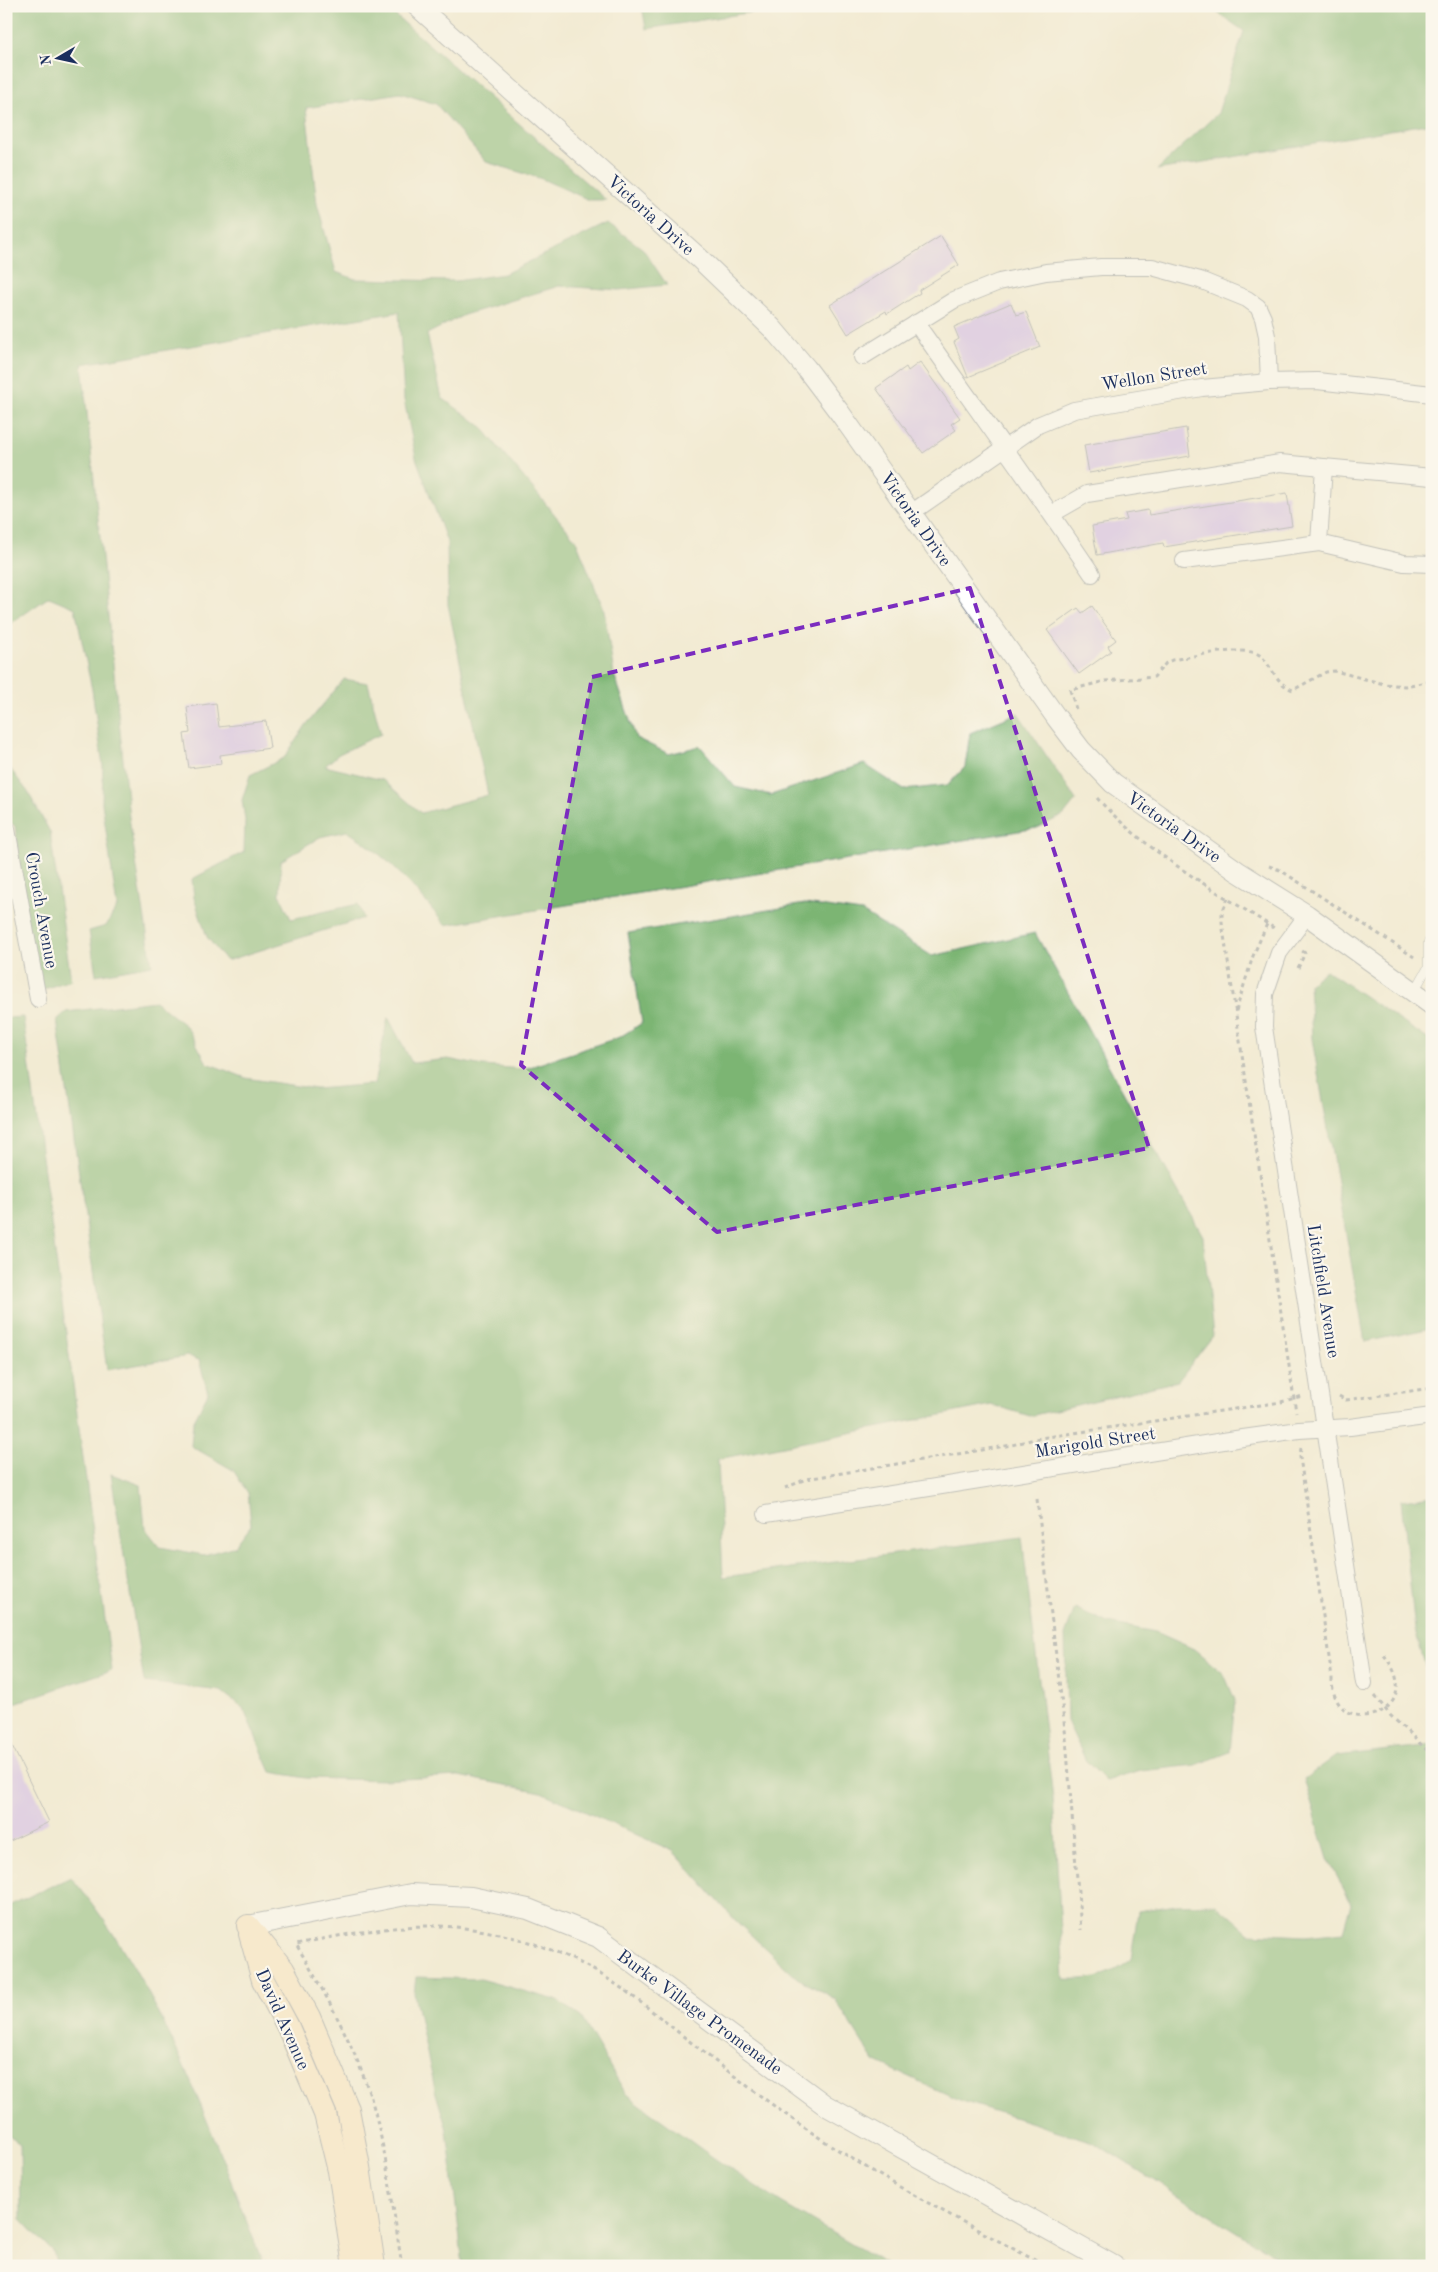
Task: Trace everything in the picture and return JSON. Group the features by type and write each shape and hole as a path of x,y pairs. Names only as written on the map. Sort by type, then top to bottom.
{"main road":[{"name":"David Avenue","path":"248,1926 263,1980 288,2027 325,2114 340,2171 354,2266"},
{"name":"David Avenue","path":"248,1926 283,1969 309,2016 348,2109 374,2266"}],"street":[{"name":"Victoria Drive","path":"418,6 698,258 772,328 840,413 1056,717 1081,750 1107,776 1140,803 1237,871 1307,915 1432,1005"},
{"path":"862,357 954,300 999,282 1046,272 1101,267 1152,267 1200,280 1247,299 1258,307 1264,318 1267,336 1269,382"},
{"path":"916,323 1052,514 1092,574"},
{"name":"Wellon Street","path":"911,513 1038,425 1074,410 1202,388 1269,382 1317,381 1432,394"},
{"path":"1052,514 1087,494 1280,463 1432,477"},
{"path":"1318,543 1324,467"},
{"path":"1184,562 1318,543 1404,563 1432,564"},
{"name":"Crouch Avenue","path":"8,829 38,999"},
{"name":"Litchfield Avenue","path":"1307,915 1279,953 1265,994 1264,1027 1364,1683"},
{"name":"Marigold Street","path":"766,1514 1236,1439 1299,1430 1350,1428 1432,1416"},
{"name":"Burke Village Promenade","path":"248,1926 411,1894 471,1897 528,1909 598,1937 825,2105 1114,2266"}],"lane":[{"path":"1414,992 1428,967 1428,942"}],"path":[{"path":"1076,716 1074,698 1070,690 1105,681 1154,677 1166,663 1172,660 1239,651 1252,651 1261,655 1285,687 1293,690 1326,672 1335,671 1384,684 1405,686 1432,681"},
{"path":"1103,804 1167,858 1274,928"},
{"path":"1266,865 1280,870 1428,967"},
{"path":"1228,898 1222,913 1222,922 1292,1400 1298,1419"},
{"path":"1236,1011 1253,956 1267,924"},
{"path":"1298,968 1305,952 1301,950"},
{"path":"1337,1396 1346,1400 1432,1388"},
{"path":"785,1488 806,1479 1012,1445 1034,1439 1292,1400 1310,1393"},
{"path":"1302,1446 1300,1457 1302,1471"},
{"path":"1037,1499 1066,1738 1081,1930"},
{"path":"1364,1683 1390,1715 1432,1755"},
{"path":"296,1944 371,1930 441,1926 498,1934 555,1952 604,1977 637,2000 746,2086 804,2127 915,2195 1046,2266"}],"highlighted area":[{"path":"970,588 1149,1148 717,1232 521,1065 592,677"}],"green space":[{"path":"6,6 385,6 606,200 589,200 542,179 486,162 436,104 400,93 306,108 317,204 336,272 355,279 456,281 504,274 608,223 643,249 667,285 619,290 559,286 464,315 427,334 442,398 479,424 576,540 604,610 614,674 636,738 669,754 700,746 735,787 771,795 864,764 904,790 948,785 965,767 970,733 1018,713 1076,800 1064,815 1037,828 445,925 400,873 375,851 347,831 320,837 281,861 280,895 291,919 358,904 364,918 226,961 207,937 194,898 192,879 244,852 245,820 242,800 250,775 284,758 306,725 344,679 368,683 381,734 339,754 325,766 383,780 421,813 488,795 448,605 447,542 416,458 404,400 399,312 82,364 129,817 152,965 96,975 89,931 106,926 117,907 102,803 103,766 92,690 75,608 49,597 7,626 6,634"},
{"path":"642,6 791,6 646,29"},
{"path":"1208,6 1432,6 1432,123 1157,170 1218,113 1244,31"},
{"path":"6,763 28,792 50,832 71,980 35,992 15,826 6,819"},
{"path":"805,904 862,912 932,956 1035,933 1203,1236 1213,1336 1178,1381 1030,1416 992,1405 718,1459 723,1577 1022,1537 1053,1798 1064,1979 1083,1979 1107,1974 1131,1959 1138,1911 1176,1905 1216,1904 1249,1933 1306,1936 1343,1932 1351,1903 1328,1859 1304,1779 1336,1756 1432,1745 1432,2266 1291,2266 1093,2142 962,2101 874,2061 835,1999 797,1978 736,1921 673,1851 541,1792 459,1776 384,1780 306,1778 271,1772 243,1708 221,1691 144,1682 111,1474 141,1485 145,1528 160,1547 204,1555 235,1546 251,1525 248,1493 233,1470 191,1446 193,1422 208,1393 199,1360 188,1356 107,1370 57,1020 66,1012 155,1001 187,1027 207,1063 246,1078 316,1089 374,1084 388,1017 412,1063 448,1059 483,1066 524,1069 620,1037 642,1023 628,933"},
{"path":"1326,970 1432,1042 1432,1328 1365,1342 1312,1039 1309,984"},
{"path":"23,1017 112,1670 6,1706 6,1018"},
{"path":"1432,1496 1432,1689 1415,1630 1401,1500"},
{"path":"1075,1608 1108,1623 1156,1632 1194,1649 1224,1674 1235,1700 1230,1752 1196,1765 1141,1771 1106,1781 1086,1761 1067,1721 1065,1635"},
{"path":"71,1877 103,1919 132,1964 158,2011 202,2109 261,2258 262,2266 57,2266 53,2252 21,2219 20,2144 6,2134 6,1907"},
{"path":"416,1977 480,1979 556,2000 581,2017 626,2094 711,2156 781,2203 889,2266 463,2266 447,2130 435,2090 414,1993"}],"building":[{"path":"941,236 959,265 919,290 920,293 887,314 886,311 848,334 830,305"},
{"path":"1011,303 1016,315 1026,312 1040,347 968,377 954,342 959,339 954,327"},
{"path":"920,362 960,418 951,424 956,430 923,453 876,388 906,367 908,371"},
{"path":"1186,428 1190,456 1089,473 1084,445"},
{"path":"1287,493 1292,526 1164,547 1163,543 1097,555 1092,526 1127,520 1125,514 1148,510 1149,515"},
{"path":"1092,606 1116,640 1108,646 1111,651 1079,674 1047,630 1078,608 1082,613"},
{"path":"216,703 219,727 266,721 270,748 220,755 221,764 189,768 184,734 190,733 187,707"},
{"path":"6,1733 49,1822 6,1843"}]}
